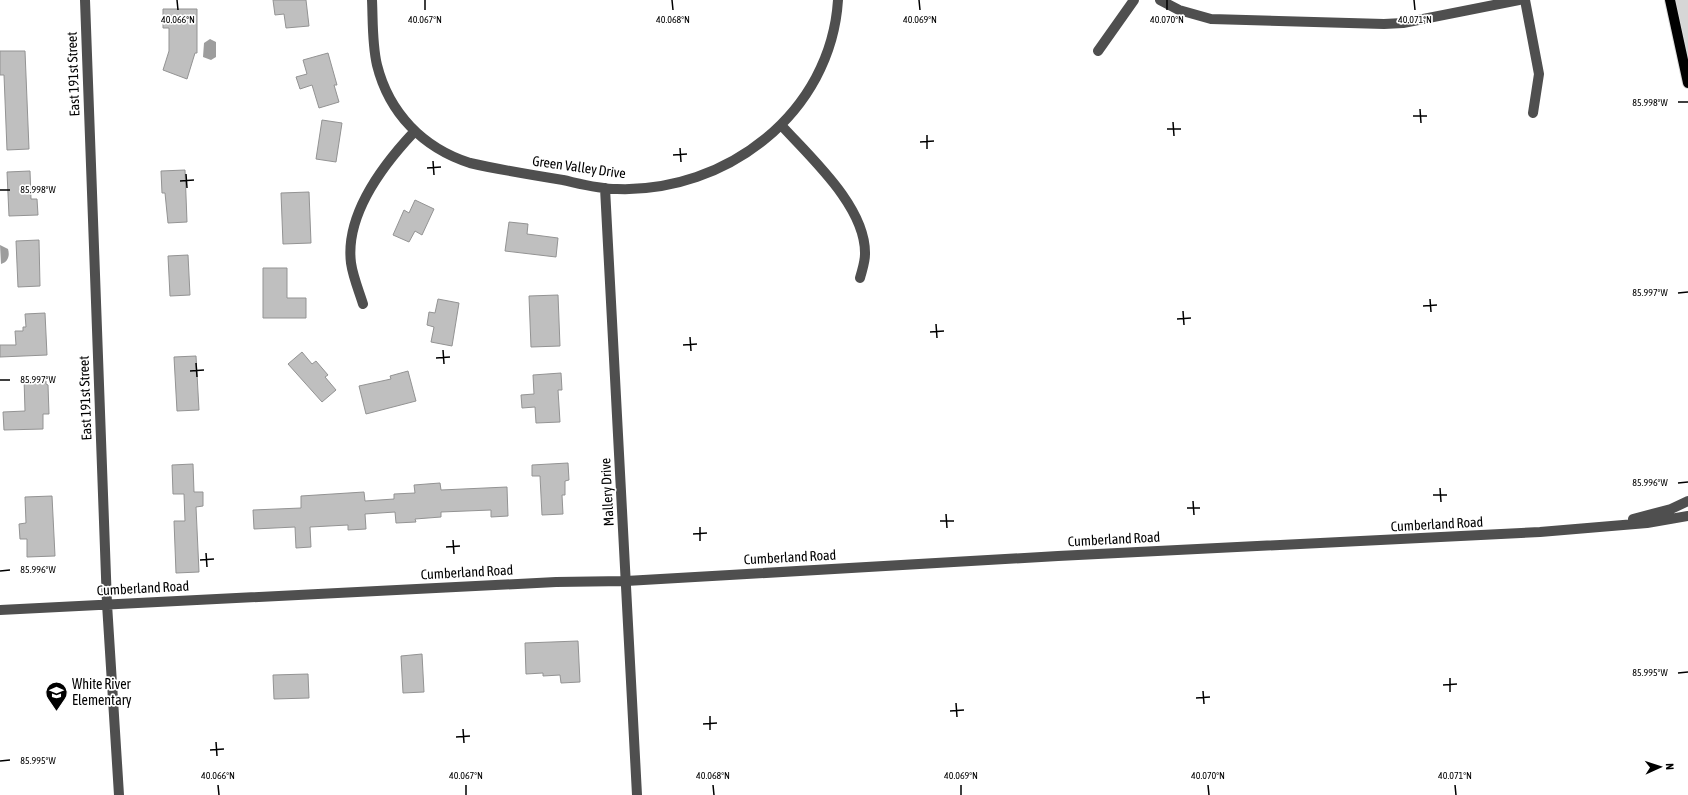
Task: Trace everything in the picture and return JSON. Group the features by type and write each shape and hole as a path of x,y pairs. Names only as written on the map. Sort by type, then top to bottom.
{"main road":[{"path":"1670,0 1688,83"}],"street":[{"name":"East 191st Street","path":"85,0 107,604 119,795"},
{"name":"Green Valley Drive","path":"372,0 373,33 377,64 394,104 414,132 458,159 470,163 605,188 632,189 658,187 688,181 732,162 763,142 781,126 808,92 819,73 830,44 838,0"},
{"path":"1098,51 1134,0"},
{"path":"1160,0 1185,12 1211,19 1384,24 1403,23 1519,0"},
{"path":"1525,0 1539,74 1534,113"},
{"path":"781,126 823,171 853,212 862,232 864,244 865,262 860,278"},
{"path":"363,304 351,264 351,237 354,225 371,190 387,163 414,132"},
{"name":"Mallery Drive","path":"605,188 637,795"},
{"name":"Cumberland Road","path":"1582,529 1642,517 1671,509 1688,501"},
{"name":"Cumberland Road","path":"0,610 540,583 626,581 1582,529 1688,516"}],"shaded area":[{"path":"1670,0 1688,0 1688,83"},
{"path":"210,39 216,42 216,57 211,60 203,57 204,43"},
{"path":"0,245 8,249 9,254 7,260 1,264"}],"building":[{"path":"273,0 306,0 309,26 286,28 284,14 275,15"},
{"path":"163,9 197,9 197,53 195,53 187,79 163,70 169,51 169,28 163,28"},
{"path":"0,51 25,51 29,149 7,150 4,75 0,75"},
{"path":"328,53 337,85 334,85 339,102 319,108 312,85 300,89 296,77 307,74 303,60"},
{"path":"322,120 342,123 336,162 316,159"},
{"path":"185,170 187,222 168,223 165,193 162,193 161,171"},
{"path":"30,171 31,199 37,199 38,215 9,216 7,172"},
{"path":"309,192 311,243 283,244 281,193"},
{"path":"415,200 434,209 422,235 415,231 409,242 393,235 404,210 409,213"},
{"path":"509,222 528,224 527,234 558,238 556,257 505,251"},
{"path":"39,240 40,286 18,287 16,241"},
{"path":"188,255 190,295 170,296 168,256"},
{"path":"263,268 287,268 287,298 306,298 306,318 263,318"},
{"path":"558,295 560,346 531,347 529,296"},
{"path":"438,299 459,303 452,346 431,342 434,327 427,325 429,312 435,313"},
{"path":"45,313 47,355 0,357 0,345 16,345 15,331 23,331 23,327 26,327 25,314"},
{"path":"302,352 312,364 316,361 328,375 325,377 336,390 322,402 288,364"},
{"path":"196,356 199,410 177,411 174,357"},
{"path":"408,371 416,401 366,414 359,386 391,379 390,376"},
{"path":"561,373 562,390 558,390 560,422 536,423 535,407 522,408 521,395 534,394 533,375"},
{"path":"24,378 42,378 42,381 46,381 46,384 48,385 49,414 43,414 43,429 4,430 3,412 25,411"},
{"path":"568,463 569,480 565,481 565,495 562,495 563,514 542,515 540,476 532,476 532,465"},
{"path":"193,464 194,492 203,492 203,506 196,507 199,572 176,573 174,521 185,521 184,494 173,494 172,465"},
{"path":"440,483 441,490 507,487 508,516 491,517 491,510 441,512 441,517 415,519 416,522 396,523 395,512 365,514 366,529 348,530 348,525 310,527 311,547 296,548 295,527 254,529 253,510 301,508 301,496 364,492 365,501 394,499 394,494 415,493 414,485"},
{"path":"52,496 55,556 27,557 27,539 20,539 19,524 26,523 25,497"},
{"path":"578,641 580,682 561,683 560,675 543,676 543,673 526,674 525,643"},
{"path":"422,654 424,692 403,693 401,656"},
{"path":"308,674 309,698 274,699 273,675"}],"place":[{"name":"White River Elementary","path":"57,712"}]}
